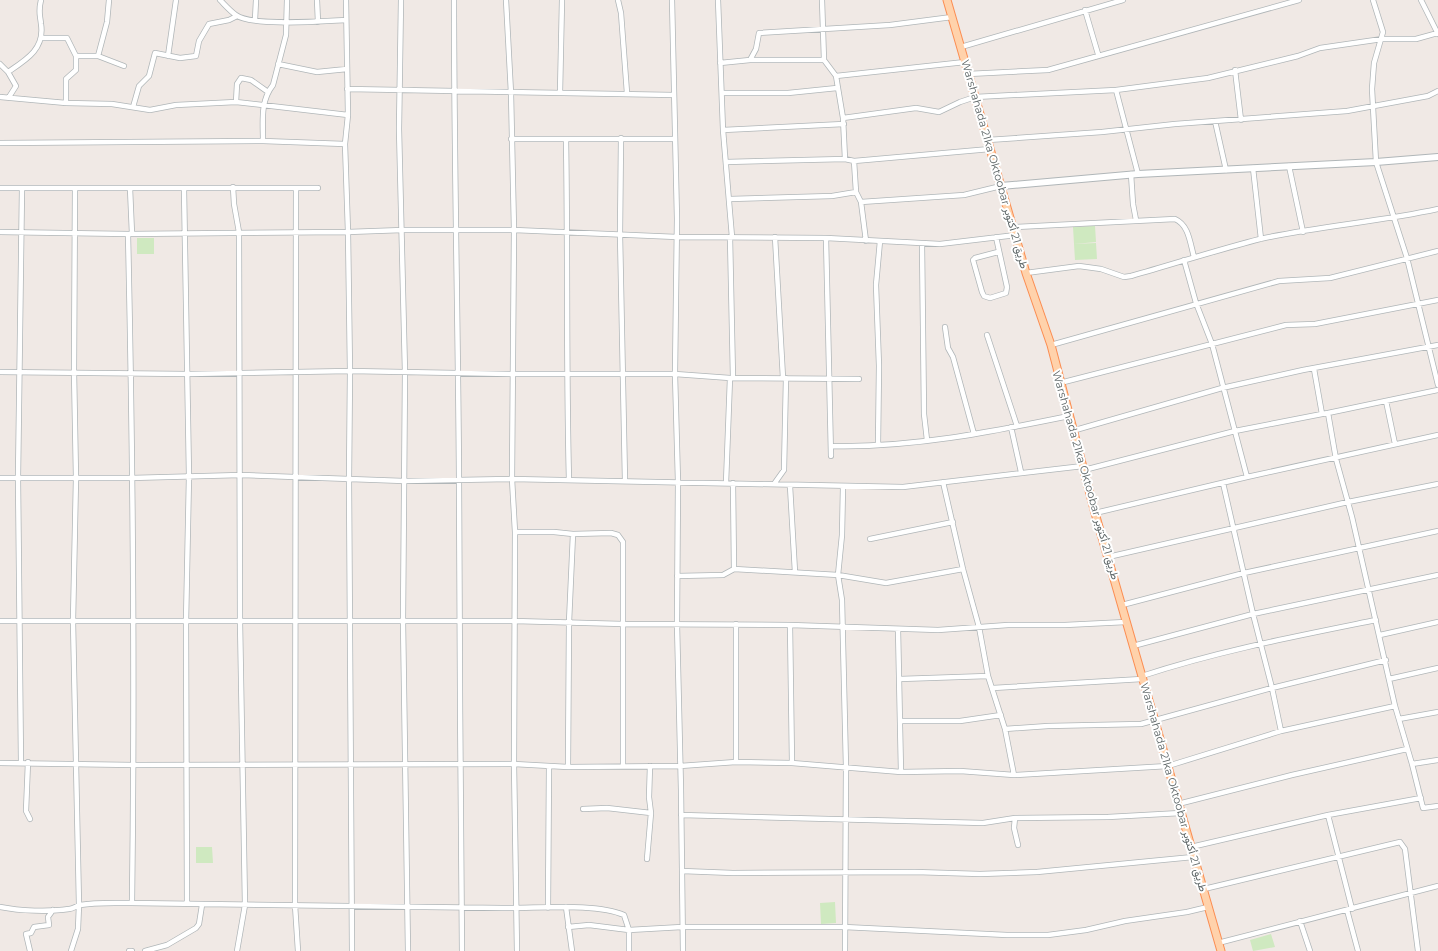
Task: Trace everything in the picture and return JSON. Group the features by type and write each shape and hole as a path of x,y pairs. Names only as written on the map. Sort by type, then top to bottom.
{"main road":[{"name":"Warshahada 21ka Oktoobar طريق 21 أكتوبر","path":"947,0 1014,227 1026,273 1051,345 1072,431 1095,513 1221,951"}],"street":[{"path":"8,72 38,49 41,38 42,24 38,14 41,0"},
{"path":"98,56 107,22 109,0"},
{"path":"168,56 176,0"},
{"path":"220,0 237,16 255,20 288,22 346,20"},
{"path":"255,20 256,0"},
{"path":"263,141 264,104 268,92 273,86 288,22 287,0"},
{"path":"317,0 318,22"},
{"path":"346,0 348,115 345,144 350,371 349,480 352,951"},
{"path":"401,0 400,129 405,372 403,621 406,906 408,951"},
{"path":"454,0 459,621 462,765 462,951"},
{"path":"506,0 511,92 514,230 512,479 515,532 514,764 517,951"},
{"path":"560,93 562,0"},
{"path":"618,0 621,13 627,93"},
{"path":"672,0 677,237 675,374 678,482 677,624 683,951"},
{"path":"718,0 723,130 730,199 731,237 732,378 726,483"},
{"path":"822,0 824,60 836,76 844,121 845,159"},
{"path":"961,47 1123,0"},
{"path":"968,74 1048,70 1098,54 1299,0"},
{"path":"1373,0 1381,25 1382,39 1374,63 1372,89 1376,162 1407,258 1438,385"},
{"path":"723,130 844,121 916,108 939,112 975,97 1116,90 1208,78 1235,70 1298,56 1320,48 1382,39 1416,40 1438,34 1421,0"},
{"path":"1085,10 1098,54"},
{"path":"134,107 139,86 149,76 155,53 180,58 196,56 199,41 209,24 229,20 237,16"},
{"path":"750,60 756,49 759,33 890,25 952,18"},
{"path":"41,38 67,38 76,56 76,70 66,79 66,103"},
{"path":"76,56 98,56 124,66"},
{"path":"720,63 750,60 824,60"},
{"path":"836,76 965,62"},
{"path":"0,64 8,72 16,86 9,97"},
{"path":"278,64 317,72 347,69"},
{"path":"1235,70 1241,120"},
{"path":"236,102 237,84 241,78 251,80 268,92"},
{"path":"722,93 788,93 837,88"},
{"path":"348,89 674,95"},
{"path":"1116,90 1128,130 1138,174"},
{"path":"988,140 1128,130 1373,108 1428,96 1438,91"},
{"path":"0,97 66,103 112,104 150,110 196,103 236,102 264,104 348,115"},
{"path":"1215,121 1226,170"},
{"path":"621,138 620,234 625,481"},
{"path":"511,139 675,139"},
{"path":"566,140 566,374 569,480"},
{"path":"0,143 263,141 345,144"},
{"path":"726,162 845,159 854,161 990,149"},
{"path":"861,202 964,195 1001,186 1131,174 1376,162 1438,157"},
{"path":"854,161 856,192 861,202 866,241"},
{"path":"1290,166 1302,232"},
{"path":"1253,168 1261,239"},
{"path":"1131,174 1133,204 1136,220"},
{"path":"233,187 234,204 239,232 241,475 240,622 245,905 237,951"},
{"path":"0,188 318,188"},
{"path":"21,763 18,621 18,478 20,233 22,188"},
{"path":"71,951 78,929 79,905 73,621 76,478 74,371 75,188"},
{"path":"130,188 134,765 132,903"},
{"path":"296,188 295,905 298,951"},
{"path":"184,189 186,233 189,476 186,622 187,904"},
{"path":"730,199 832,196 856,192"},
{"path":"1026,273 1078,266 1101,269 1124,277 1261,239 1394,219 1438,209"},
{"path":"1014,227 1175,219 1181,222 1189,234 1194,257"},
{"path":"0,232 130,234 514,230 677,237 826,238 922,244 964,243 1016,235"},
{"path":"774,484 784,470 784,378 775,237"},
{"path":"996,237 998,252 1008,287 1006,292 990,298 984,296 982,292 973,260 975,258 998,252"},
{"path":"826,238 830,378 830,456"},
{"path":"878,445 879,366 876,285 880,241"},
{"path":"922,244 924,414 927,440"},
{"path":"1051,345 1279,280 1330,278 1438,251"},
{"path":"1184,260 1196,303 1212,344 1222,388 1247,477"},
{"path":"1060,383 1286,325 1315,324 1438,300"},
{"path":"945,327 948,348 953,357 974,434"},
{"path":"987,335 1014,427 1021,472"},
{"path":"1072,431 1222,388 1438,345"},
{"path":"1314,369 1359,547 1386,660 1395,706 1423,808 1438,806"},
{"path":"0,372 74,371 188,374 350,371 512,374 675,374 732,378 859,379"},
{"path":"0,478 131,478 241,475 404,481 512,479 774,484 790,486 903,487 1021,472 1083,468 1235,431 1438,390"},
{"path":"1386,401 1395,444"},
{"path":"830,446 878,445 927,440 974,434 1069,416"},
{"path":"1095,513 1223,482 1336,459 1438,435"},
{"path":"944,482 963,569 979,627 988,676 1005,729 1014,775"},
{"path":"1223,482 1253,614 1262,643 1281,731"},
{"path":"733,483 734,569"},
{"path":"1108,557 1348,502 1438,484"},
{"path":"790,486 795,572"},
{"path":"842,487 842,535 838,575 842,600 846,768 845,951"},
{"path":"870,539 953,522"},
{"path":"1122,605 1244,574 1438,530"},
{"path":"515,532 554,532 573,534 611,533 618,535 623,542 623,765"},
{"path":"568,767 569,622 573,534"},
{"path":"677,576 722,575 734,569 838,575 886,583 963,569"},
{"path":"1133,646 1253,614 1438,575"},
{"path":"993,688 1142,677 1181,663 1262,643 1376,620"},
{"path":"0,621 514,621 622,624 790,625 938,630 979,627 1126,622"},
{"path":"1380,635 1438,622"},
{"path":"736,624 736,762"},
{"path":"790,625 792,763"},
{"path":"898,629 901,772"},
{"path":"1005,729 1048,726 1141,724 1154,722 1272,688 1386,660"},
{"path":"1389,679 1438,668"},
{"path":"900,679 988,676"},
{"path":"0,762 134,765 514,764 568,767 623,765 680,766 736,762 792,763 901,772 960,771 1014,775 1168,766 1281,731 1395,706"},
{"path":"1399,719 1438,712"},
{"path":"900,721 960,721 1001,715"},
{"path":"1178,804 1292,775 1407,749"},
{"path":"1412,764 1438,760"},
{"path":"28,762 26,811 30,818"},
{"path":"548,908 549,766"},
{"path":"647,859 651,814 649,797 650,766"},
{"path":"1191,847 1328,815 1421,798"},
{"path":"583,809 607,808 647,812 651,814"},
{"path":"681,815 983,823 1016,818 1108,817 1181,812"},
{"path":"1328,815 1350,909 1358,951"},
{"path":"1016,818 1014,828 1018,845"},
{"path":"1204,889 1400,842 1405,849 1418,951"},
{"path":"682,871 733,873 930,872 980,874 1044,871 1194,857"},
{"path":"1218,943 1438,886"},
{"path":"0,907 16,910 53,910 70,909 79,905 132,903 352,907 566,907 619,912 624,915 629,930 629,951"},
{"path":"145,951 167,945 196,928 202,905"},
{"path":"568,927 589,925 629,930 682,927 844,927 1007,935 1048,935 1086,930 1125,921 1181,913 1208,906"},
{"path":"566,907 572,951"},
{"path":"30,951 26,934 30,933 34,926 49,925 48,917 53,910"},
{"path":"1300,921 1310,951"}],"green space":[{"path":"1095,226 1096,242 1074,244 1073,227"},
{"path":"137,238 154,238 154,254 137,254"},
{"path":"1096,243 1097,259 1075,260 1074,244"},
{"path":"196,847 212,847 213,863 196,863"},
{"path":"835,902 836,923 821,924 820,903"},
{"path":"1271,934 1275,947 1253,951 1250,940"}]}
